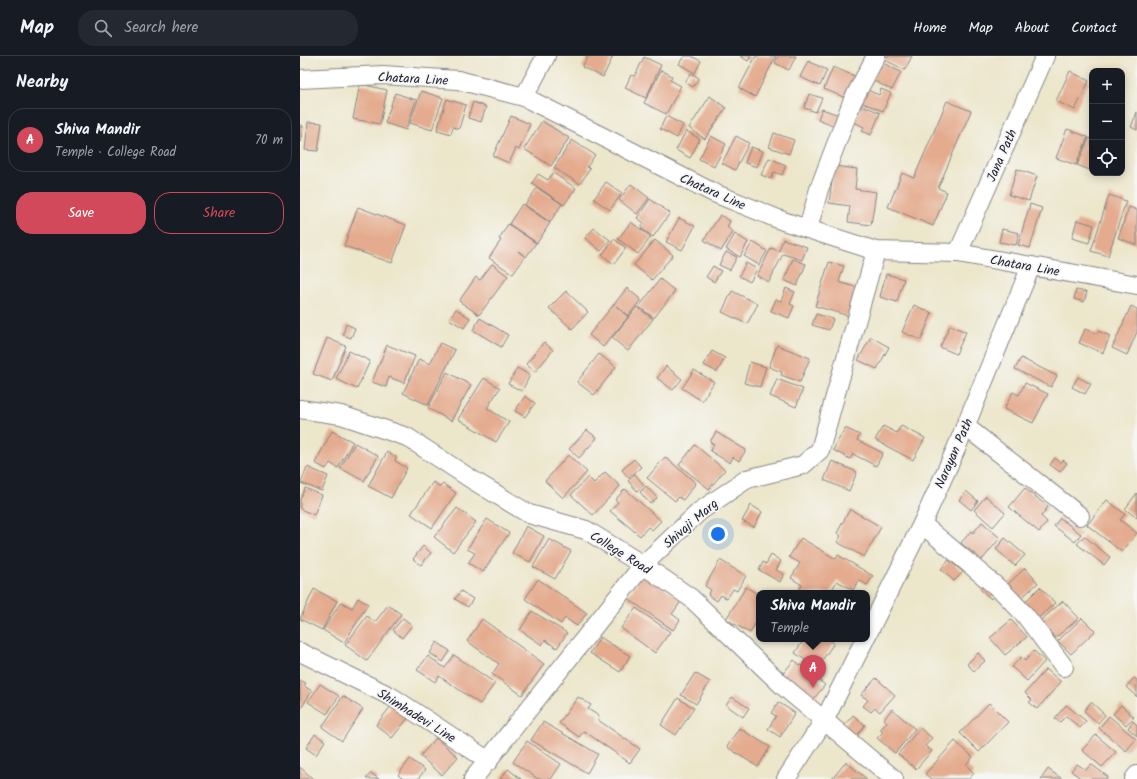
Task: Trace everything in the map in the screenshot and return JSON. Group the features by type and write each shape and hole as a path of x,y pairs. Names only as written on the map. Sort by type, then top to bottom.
{"street":[{"path":"524,97 546,56"},
{"path":"808,229 819,189 852,102 876,56"},
{"name":"Jana Path","path":"958,253 1045,56"},
{"name":"Chatara Line","path":"300,79 382,75 458,80 524,97 714,193 808,229 876,251 958,253 1137,285"},
{"name":"Shivaji Marg","path":"474,779 643,565 700,511 747,479 803,465 820,450 876,251"},
{"name":"Narayan Path","path":"870,629 922,524 965,426 1031,266"},
{"name":"College Road","path":"300,409 341,415 407,437 471,479 529,514 586,530 643,565 691,598 784,686 825,719 894,779"},
{"path":"965,426 1080,516"},
{"path":"922,524 1004,593 1025,615 1064,667"},
{"path":"786,779 825,719 864,642"},
{"name":"Shimhadevi Line","path":"300,652 392,697 489,761"},
{"path":"1134,779 1137,776"}],"building":[{"path":"588,56 613,56 603,77 582,67"},
{"path":"684,56 691,56 701,61 695,73 679,64"},
{"path":"740,56 751,56 748,61"},
{"path":"756,56 776,56 755,97 739,88"},
{"path":"778,56 796,56 789,70 775,63"},
{"path":"885,56 912,56 905,70 883,59"},
{"path":"644,57 661,65 646,98 625,88 631,75 635,76"},
{"path":"808,61 827,70 820,86 800,77"},
{"path":"881,62 901,72 892,90 872,80"},
{"path":"833,67 857,77 848,99 824,89"},
{"path":"661,70 672,76 670,80 681,86 666,114 644,103"},
{"path":"1070,71 1089,81 1075,110 1056,101"},
{"path":"691,73 699,78 693,87 685,82"},
{"path":"360,84 387,90 380,124 353,119"},
{"path":"865,89 879,95 881,89 891,93 883,111 860,102"},
{"path":"421,91 443,98 432,130 410,123"},
{"path":"395,93 416,100 406,130 385,123"},
{"path":"809,94 822,98 816,112 804,108"},
{"path":"710,96 726,108 705,139 689,128"},
{"path":"447,99 466,105 459,129 453,127 451,134 437,130"},
{"path":"947,101 971,111 938,188 947,192 933,226 888,207 902,173 914,178"},
{"path":"473,102 486,107 481,122 468,118"},
{"path":"862,105 880,113 871,135 862,131 864,127 854,122"},
{"path":"822,109 842,116 837,127 818,119"},
{"path":"1137,112 1137,130 1131,127"},
{"path":"511,116 530,124 519,150 516,148 509,163 493,156"},
{"path":"666,116 683,125 677,138 660,129"},
{"path":"542,121 569,138 551,166 524,149"},
{"path":"308,122 322,123 318,151 305,150"},
{"path":"300,125 303,126 301,142 300,141"},
{"path":"1067,129 1088,137 1076,165 1056,158"},
{"path":"686,131 700,139 690,158 676,150"},
{"path":"774,133 794,140 789,154 769,147"},
{"path":"711,136 726,144 714,167 699,159"},
{"path":"736,136 749,143 735,170 722,163"},
{"path":"1089,138 1089,170 1077,165"},
{"path":"572,140 595,155 587,167 590,169 580,184 554,168"},
{"path":"751,147 763,151 757,167 745,163"},
{"path":"769,158 786,165 782,175 774,172 771,179 761,175"},
{"path":"834,166 857,169 855,189 876,192 871,225 848,222 850,206 829,203"},
{"path":"1017,169 1037,176 1029,201 1009,195"},
{"path":"553,173 576,188 564,205 532,183 538,174 548,180"},
{"path":"606,182 622,193 610,210 594,199"},
{"path":"631,184 649,198 637,214 619,200"},
{"path":"537,188 562,204 550,222 525,205"},
{"path":"1109,195 1126,201 1108,256 1091,251"},
{"path":"650,199 670,213 653,237 641,228 644,223 637,218"},
{"path":"522,204 550,223 537,243 509,224"},
{"path":"1030,204 1042,208 1030,248 1018,245"},
{"path":"358,207 406,225 392,263 344,246"},
{"path":"1129,207 1137,210 1137,245 1118,238"},
{"path":"720,215 730,221 727,227 733,232 721,251 704,240"},
{"path":"679,218 695,226 682,250 666,242"},
{"path":"1077,220 1094,225 1089,243 1072,238"},
{"path":"631,222 651,237 638,254 618,239"},
{"path":"508,224 536,243 526,257 518,251 525,257 513,274 489,258 501,240 499,239"},
{"path":"594,228 610,240 601,251 585,238"},
{"path":"1002,229 1019,233 1016,245 999,242"},
{"path":"735,234 748,242 740,257 726,249"},
{"path":"614,239 626,248 614,264 602,255"},
{"path":"783,239 807,247 802,260 783,254 769,282 757,276 771,248 779,251"},
{"path":"655,240 673,255 652,280 634,265"},
{"path":"753,242 767,251 759,265 744,256"},
{"path":"726,252 737,257 730,270 719,265"},
{"path":"793,259 806,264 797,286 784,280"},
{"path":"829,262 844,266 839,282 858,288 849,316 815,306"},
{"path":"746,263 757,269 750,282 739,276"},
{"path":"492,264 508,276 479,315 459,301 476,277 480,280"},
{"path":"713,266 721,271 714,282 706,277"},
{"path":"886,274 904,279 897,302 880,297"},
{"path":"660,279 675,291 654,318 639,307"},
{"path":"627,288 641,300 628,316 616,306 628,317 603,347 589,335"},
{"path":"786,288 795,292 790,304 794,306 789,318 771,311 776,299 781,301"},
{"path":"1076,290 1087,292 1084,302 1074,299"},
{"path":"566,291 588,312 572,329 549,308"},
{"path":"732,291 758,304 747,324 722,312"},
{"path":"914,305 932,313 921,340 902,332"},
{"path":"1131,306 1137,309 1137,332 1127,355 1112,348"},
{"path":"637,307 653,319 628,351 612,338"},
{"path":"456,309 470,318 464,328 449,319"},
{"path":"816,314 833,319 829,330 812,325"},
{"path":"480,318 508,335 501,347 473,330"},
{"path":"346,324 355,328 351,338 343,335"},
{"path":"950,325 966,332 956,354 940,347"},
{"path":"1085,329 1097,334 1098,331 1110,336 1103,353 1079,343"},
{"path":"871,337 889,347 877,369 858,360"},
{"path":"327,338 346,346 332,381 313,374"},
{"path":"544,342 553,350 535,372 526,364"},
{"path":"440,343 455,350 428,405 403,393 419,359 430,364"},
{"path":"387,345 415,356 404,383 389,377 386,387 372,382"},
{"path":"777,345 810,358 800,382 781,375 782,372 769,367"},
{"path":"349,351 370,361 357,389 336,379"},
{"path":"712,351 725,358 717,372 704,365"},
{"path":"599,354 616,367 594,395 577,382"},
{"path":"1021,358 1057,376 1051,387 1015,369"},
{"path":"750,362 766,367 760,387 744,383"},
{"path":"666,366 682,379 673,390 657,378"},
{"path":"517,368 530,375 522,391 508,384"},
{"path":"694,370 714,382 702,401 682,388"},
{"path":"447,372 471,385 451,421 428,408"},
{"path":"1078,377 1091,384 1085,394 1072,387"},
{"path":"484,378 500,388 487,408 509,422 496,442 458,419"},
{"path":"777,379 803,389 796,407 770,396"},
{"path":"1025,383 1048,394 1033,423 1004,409 1013,392 1019,395"},
{"path":"525,396 535,403 525,417 515,411"},
{"path":"883,426 897,433 901,426 925,438 913,460 875,440"},
{"path":"845,428 860,435 857,440 883,453 876,466 853,454 850,459 833,450"},
{"path":"587,430 597,438 579,458 569,449"},
{"path":"332,431 353,442 338,468 330,463 326,469 315,463"},
{"path":"716,432 746,450 739,461 733,457 730,463 710,451 714,445 710,442"},
{"path":"355,443 378,456 364,481 340,468"},
{"path":"695,445 725,470 709,489 679,465"},
{"path":"387,452 396,457 395,461 407,468 391,498 368,486"},
{"path":"568,455 587,472 563,498 545,481"},
{"path":"665,457 696,483 683,500 679,497 675,501 647,478"},
{"path":"1055,458 1061,463 1063,460 1067,463 1060,472 1050,465"},
{"path":"634,459 641,467 629,478 622,470"},
{"path":"832,461 857,472 849,491 824,480"},
{"path":"307,467 328,476 322,491 301,483"},
{"path":"605,472 620,486 593,515 571,495 588,477 594,483"},
{"path":"635,474 644,485 637,491 628,481"},
{"path":"433,482 440,487 443,484 456,493 432,528 411,514"},
{"path":"646,486 657,498 650,504 640,492"},
{"path":"305,488 322,495 314,515 300,509 300,500"},
{"path":"1025,488 1048,507 1041,516 1047,522 1039,532 1009,507"},
{"path":"625,489 661,521 652,530 648,527 640,536 610,511 618,502 615,500"},
{"path":"966,491 978,501 971,510 959,500"},
{"path":"1137,493 1137,518 1125,509"},
{"path":"986,496 1005,513 993,527 974,510"},
{"path":"1107,500 1125,514 1120,520 1137,533 1122,552 1087,525"},
{"path":"751,505 762,512 754,527 742,521"},
{"path":"457,508 476,522 453,552 434,537"},
{"path":"850,509 881,527 864,557 837,542 841,536 837,533"},
{"path":"1060,518 1081,534 1075,542 1054,526"},
{"path":"487,519 509,533 483,572 468,563 475,553 467,549"},
{"path":"982,522 1000,538 982,560 961,543 971,531 973,533"},
{"path":"526,526 544,536 530,562 512,553"},
{"path":"1084,536 1110,557 1104,565 1077,544"},
{"path":"801,538 836,559 838,555 873,576 867,585 859,580 853,590 837,581 832,590 800,590 802,585 791,578 800,563 789,557"},
{"path":"1005,538 1025,555 1015,566 996,549"},
{"path":"549,539 571,551 555,579 533,567"},
{"path":"423,546 431,553 421,565 413,559"},
{"path":"771,555 781,561 776,570 784,574 780,582 759,570 763,562 766,564"},
{"path":"720,560 746,576 737,591 733,589 727,599 721,595 717,601 708,595 711,590 705,586"},
{"path":"949,560 963,572 954,581 941,569"},
{"path":"1025,568 1038,583 1020,599 1007,585"},
{"path":"643,574 682,600 672,614 680,620 673,630 627,598"},
{"path":"538,579 587,613 577,626 565,618 561,624 525,599"},
{"path":"985,583 996,592 991,599 980,589"},
{"path":"746,587 756,593 756,622 750,633 726,619"},
{"path":"1040,587 1055,603 1038,618 1024,603"},
{"path":"314,589 337,601 322,630 300,619"},
{"path":"461,591 473,599 468,607 455,599"},
{"path":"358,598 368,604 344,643 323,630 341,602 352,608"},
{"path":"1063,601 1079,618 1055,638 1040,621"},
{"path":"388,605 401,614 367,661 345,645 367,616 375,622"},
{"path":"636,608 670,632 655,653 621,628"},
{"path":"532,611 567,633 557,648 545,640 542,645 520,630"},
{"path":"403,618 412,625 402,638 393,630"},
{"path":"1082,618 1095,631 1071,654 1058,641"},
{"path":"482,619 544,664 522,695 492,674 499,664 467,641"},
{"path":"1011,620 1027,637 1005,655 990,638"},
{"path":"600,637 630,656 620,672 590,653"},
{"path":"437,642 450,651 443,662 430,653"},
{"path":"802,642 834,643 817,668 795,653"},
{"path":"1034,651 1045,661 1027,681 1012,667 1021,657 1025,661"},
{"path":"978,653 985,661 974,671 967,664"},
{"path":"454,655 495,683 480,704 439,676 435,682 417,670 428,656 445,668"},
{"path":"794,660 825,685 812,701 781,676"},
{"path":"1046,669 1061,682 1037,709 1029,702 1032,700 1025,693"},
{"path":"695,673 710,682 696,704 681,695"},
{"path":"876,678 895,695 880,712 875,708 871,712 863,706 868,700 861,695"},
{"path":"1134,678 1137,680 1137,697 1126,687"},
{"path":"300,680 306,683 304,686 312,691 300,710"},
{"path":"320,684 339,696 327,714 308,702"},
{"path":"343,696 363,709 342,741 322,727"},
{"path":"578,697 591,705 588,709 599,716 598,720 640,749 630,763 584,731 579,737 559,723"},
{"path":"732,697 749,708 743,717 726,705"},
{"path":"678,698 694,708 676,735 661,725"},
{"path":"778,702 795,713 780,737 768,729 776,716 771,713"},
{"path":"1091,702 1105,715 1098,723 1084,711"},
{"path":"989,703 1008,722 979,752 960,733"},
{"path":"392,705 408,718 392,738 376,725"},
{"path":"1066,705 1086,721 1080,728 1066,716 1060,722 1055,718"},
{"path":"1121,705 1134,717 1126,725 1113,714"},
{"path":"892,709 915,729 895,753 877,738 883,732 880,730 887,722 884,719"},
{"path":"853,715 865,725 856,737 843,727"},
{"path":"1109,716 1136,739 1126,751 1099,728"},
{"path":"1133,721 1137,725 1137,736 1128,728"},
{"path":"543,722 598,754 587,773 531,740"},
{"path":"739,728 770,747 758,767 727,747"},
{"path":"920,728 932,738 925,746 932,751 916,769 898,754"},
{"path":"315,734 325,741 316,755 306,748"},
{"path":"1096,735 1116,752 1102,767 1082,750"},
{"path":"436,738 458,757 442,775 420,756"},
{"path":"527,741 561,764 551,779 538,779 513,762"},
{"path":"955,741 973,757 966,765 974,773 969,779 931,779 925,774"},
{"path":"410,759 425,770 418,779 403,779 398,775"},
{"path":"846,762 867,779 832,779"},
{"path":"1077,764 1086,770 1091,764 1108,777 1107,779 1082,779 1071,771"},
{"path":"300,767 313,779 300,779"},
{"path":"508,769 521,779 500,779"},
{"path":"1048,769 1062,779 1041,779"},
{"path":"371,773 379,779 366,779"}],"place":[{"name":"Shiva Mandir","path":"813,688"}]}
